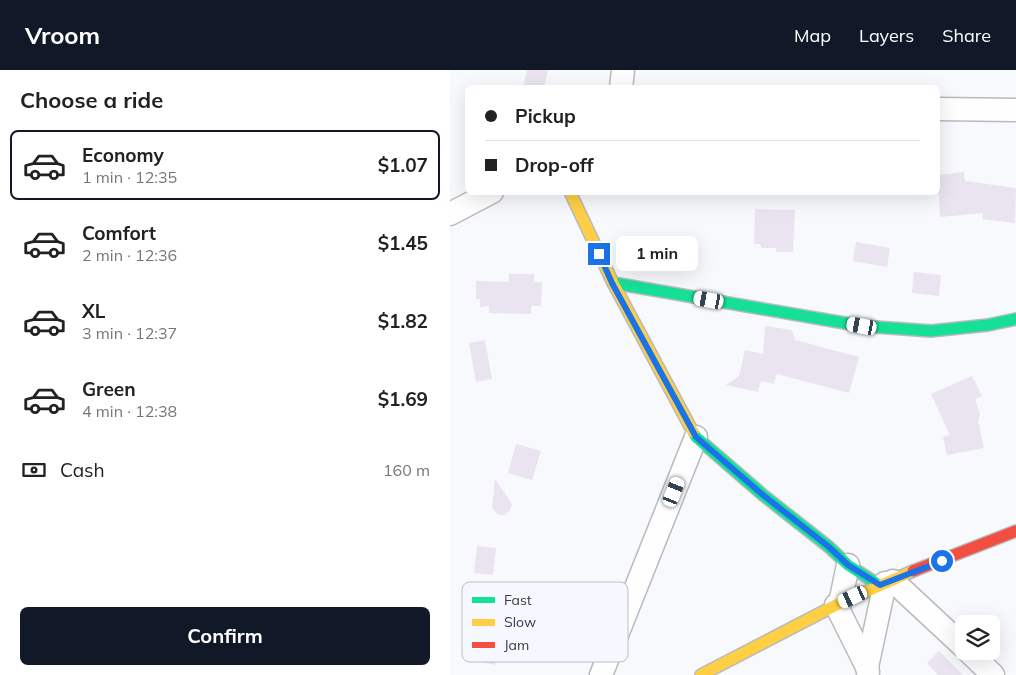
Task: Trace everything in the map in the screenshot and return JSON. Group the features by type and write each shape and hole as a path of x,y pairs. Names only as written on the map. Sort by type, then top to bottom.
{"street":[{"path":"621,85 622,70"},
{"path":"940,109 1016,110"},
{"path":"450,214 486,195"},
{"path":"571,195 612,283 696,437 763,495 829,547 848,565 886,583 955,640"},
{"path":"612,283 862,326 931,331 988,326 1016,319"},
{"path":"628,607 696,437"},
{"path":"701,675 838,604 1016,531"},
{"path":"848,565 838,604 868,671"},
{"path":"868,671 886,583"},
{"path":"977,660 993,675"},
{"path":"601,675 606,662"}],"building":[{"path":"527,70 548,70 545,85 524,85"},
{"path":"964,172 965,181 1016,188 1015,223 982,219 983,213 940,217 940,175"},
{"path":"755,209 795,210 793,252 776,252 776,248 762,248 760,244 754,244"},
{"path":"856,242 890,248 887,267 853,261"},
{"path":"914,272 941,275 939,296 912,293"},
{"path":"509,274 534,274 534,282 542,282 541,306 531,306 531,314 489,313 489,306 480,307 480,299 476,299 476,281 509,282"},
{"path":"765,326 792,330 795,340 859,357 849,393 777,374 774,384 761,381 758,392 726,385 739,376 745,350 763,354"},
{"path":"485,340 492,379 476,382 469,343"},
{"path":"972,376 982,396 975,399 980,414 978,421 984,448 947,455 943,437 950,435 931,394"},
{"path":"516,444 541,451 532,480 508,473"},
{"path":"495,479 512,504 510,510 505,515 498,515 492,508"},
{"path":"477,546 496,548 493,575 474,573"},
{"path":"939,651 963,675 938,675 927,663"},
{"path":"481,662 496,662 495,665"}],"traffic: fast":[{"path":"613,283 862,326 931,331 988,325 1016,319"},
{"path":"693,432 696,437 763,495 829,547 848,565 879,585"}],"traffic: slow":[{"path":"571,195 613,283 693,432"},
{"path":"701,675 836,605 913,571"}],"traffic: jam":[{"path":"913,571 1016,531"}],"route":[{"path":"599,254 612,283 696,437 763,495 829,547 848,565 880,585 942,561"}]}
